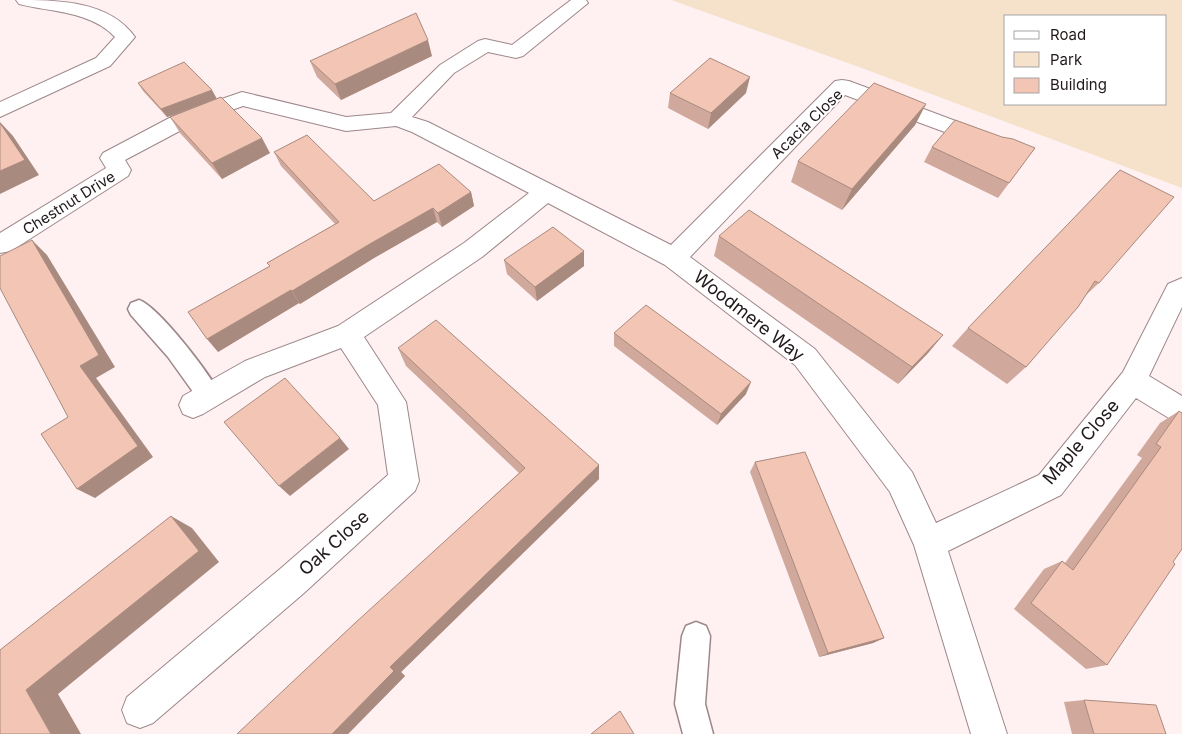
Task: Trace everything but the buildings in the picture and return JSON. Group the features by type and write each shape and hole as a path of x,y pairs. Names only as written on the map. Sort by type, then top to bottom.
{"street":[{"path":"0,110 103,62 125,37 118,26 98,15 25,0"},
{"path":"397,119 447,69 485,45 516,52 579,3"},
{"name":"Acacia Close","path":"674,258 842,86 1000,146"},
{"name":"Chestnut Drive","path":"2,244 120,170 111,158 183,120 242,99 346,124 397,119"},
{"name":"Woodmere Way","path":"397,119 420,127 674,258 804,356 901,482 929,543 989,734"},
{"path":"201,401 255,370 347,334 473,250 546,192"},
{"name":"Maple Close","path":"929,543 1050,485 1133,381 1177,291 1182,288"},
{"name":"Oak Close","path":"140,710 292,581 404,481 392,402 347,334"},
{"path":"1133,381 1182,411"}],"lane":[{"path":"138,309 155,325 177,352 201,401"},
{"path":"696,636 690,704 698,734"}],"green space":[{"path":"671,0 1182,0 1182,188 859,67"}]}
